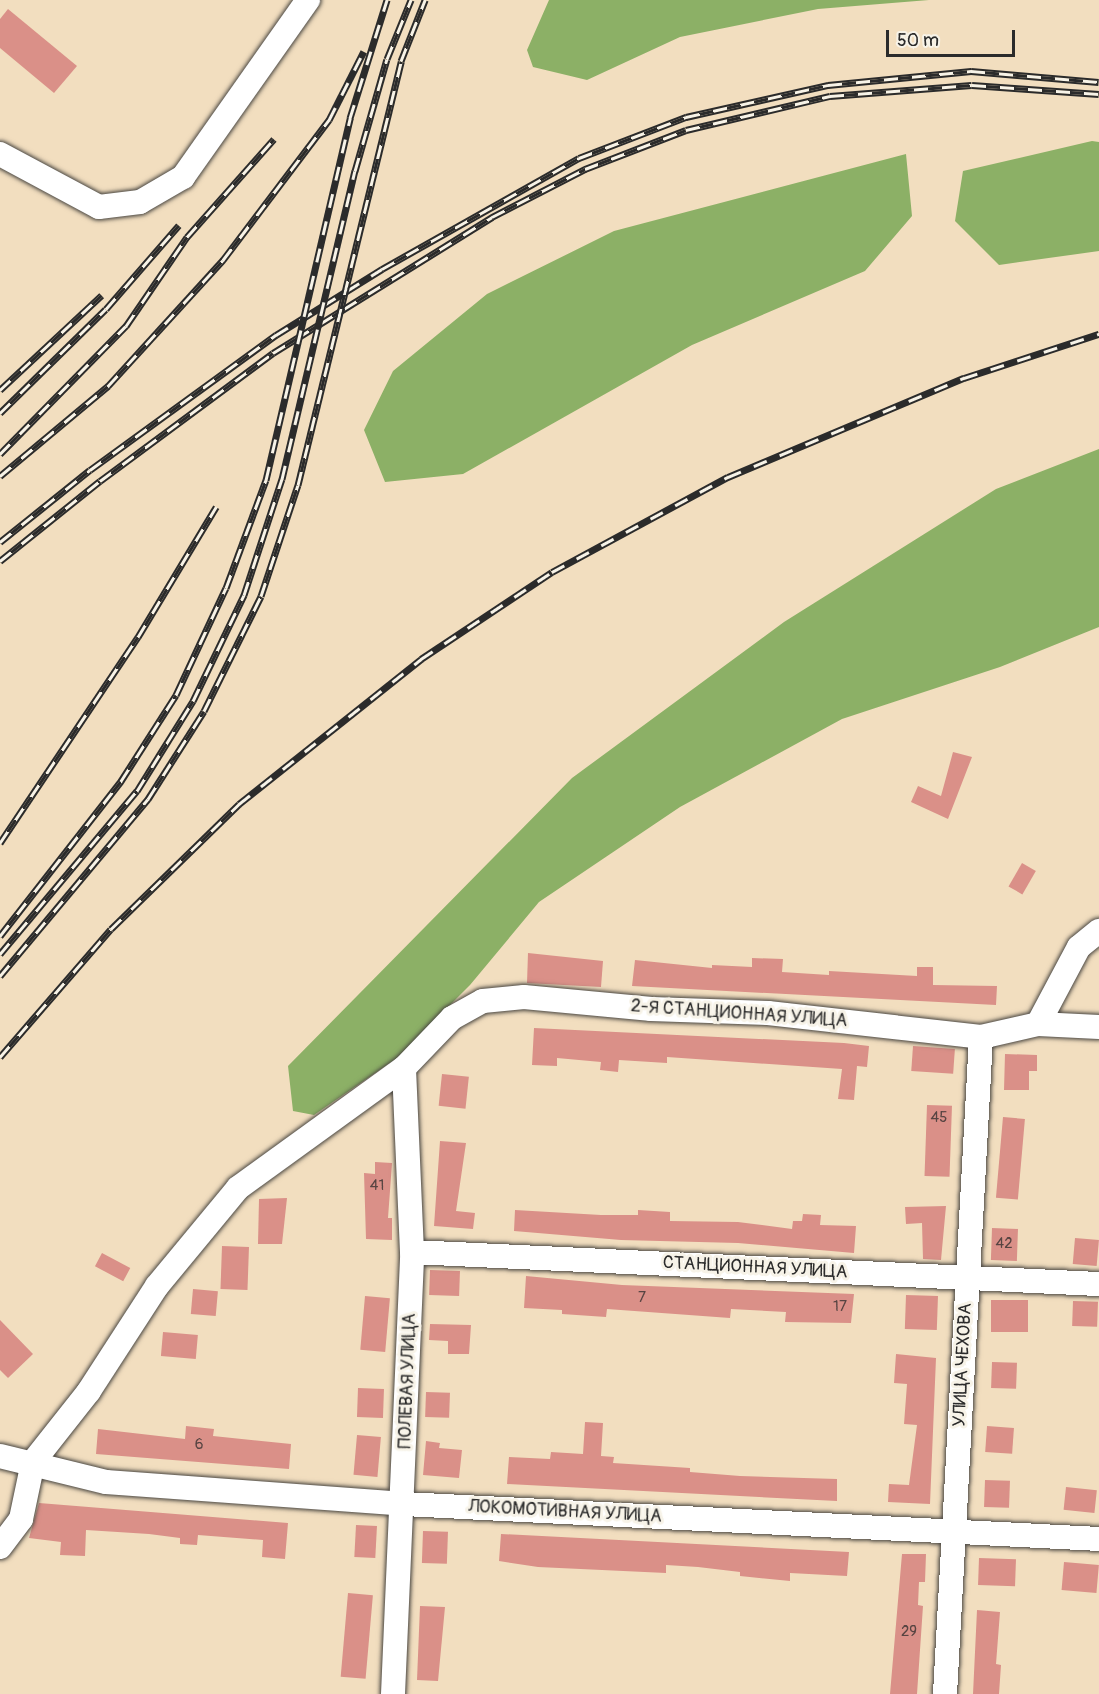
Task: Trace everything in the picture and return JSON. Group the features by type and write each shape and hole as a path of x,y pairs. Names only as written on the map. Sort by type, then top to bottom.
{"street":[{"path":"0,154 99,207 140,202 183,177 308,0"},
{"path":"1038,1024 1079,947 1099,931"},
{"name":"2-Я СТАНЦИОННАЯ УЛИЦА","path":"33,1462 89,1391 157,1286 238,1188 404,1068 452,1018 483,1001 524,997 651,1009 768,1013 981,1037 1038,1024 1099,1027"},
{"name":"УЛИЦА ЧЕХОВА","path":"945,1694 981,1037"},
{"name":"ПОЛЕВАЯ УЛИЦА","path":"393,1694 404,1504 412,1252 404,1068"},
{"name":"СТАНЦИОННАЯ УЛИЦА","path":"412,1252 1099,1284"},
{"name":"ЛОКОМОТИВНАЯ УЛИЦА","path":"0,1456 33,1462 106,1482 404,1504 1099,1539"},
{"path":"0,1547 21,1519 33,1462"}],"green space":[{"path":"549,0 929,0 818,9 680,37 587,80 533,67 527,50"},
{"path":"1092,141 1099,142 1099,251 999,265 955,221 963,171"},
{"path":"906,154 912,216 865,271 692,345 463,474 385,482 364,430 393,371 487,294 614,231"},
{"path":"1099,449 1099,627 1000,667 842,719 680,807 539,902 470,985 397,1058 314,1115 293,1111 288,1066 572,778 784,622 996,489"}],"building":[{"path":"8,9 77,66 54,93 0,48 0,19"},
{"path":"953,752 972,757 948,819 911,802 918,786 941,796"},
{"path":"1022,863 1036,871 1022,894 1008,886"},
{"path":"528,953 603,961 601,987 527,983"},
{"path":"752,958 783,959 782,972 829,975 829,971 917,976 917,967 933,967 933,985 997,986 996,1005 632,986 635,960 712,968 712,965 752,967"},
{"path":"534,1028 869,1046 867,1067 857,1066 854,1100 838,1099 842,1069 667,1057 667,1063 619,1060 618,1072 600,1070 601,1062 557,1058 557,1066 532,1065"},
{"path":"913,1046 955,1049 953,1074 911,1071"},
{"path":"1005,1054 1037,1055 1037,1071 1029,1071 1029,1090 1004,1090"},
{"path":"442,1074 469,1077 466,1109 439,1106"},
{"path":"927,1105 952,1106 950,1177 925,1176"},
{"path":"1003,1117 1025,1119 1018,1200 996,1198"},
{"path":"440,1141 466,1143 456,1211 475,1213 473,1229 434,1226"},
{"path":"375,1162 392,1163 388,1218 392,1218 392,1240 366,1239 364,1173 375,1174"},
{"path":"287,1198 282,1244 258,1244 259,1199"},
{"path":"946,1206 941,1260 923,1259 922,1223 906,1224 905,1207"},
{"path":"515,1210 601,1215 638,1215 638,1210 670,1212 670,1221 738,1222 792,1229 793,1221 802,1221 803,1214 821,1215 820,1225 856,1226 854,1253 738,1243 621,1240 514,1231"},
{"path":"992,1228 1018,1229 1017,1261 991,1260"},
{"path":"1075,1238 1099,1240 1097,1266 1073,1264"},
{"path":"222,1246 249,1247 247,1290 220,1289"},
{"path":"102,1253 130,1268 123,1281 95,1266"},
{"path":"430,1270 460,1271 459,1296 429,1295"},
{"path":"526,1276 622,1285 854,1294 851,1323 785,1322 786,1312 731,1309 730,1318 607,1309 606,1317 562,1314 562,1310 524,1308"},
{"path":"193,1289 218,1291 216,1316 191,1314"},
{"path":"906,1295 938,1296 937,1330 905,1329"},
{"path":"365,1296 390,1298 385,1352 360,1350"},
{"path":"991,1300 1028,1300 1028,1332 991,1332"},
{"path":"1073,1301 1098,1302 1097,1327 1072,1326"},
{"path":"0,1320 33,1354 8,1378 0,1370"},
{"path":"430,1324 471,1325 469,1354 448,1354 448,1341 429,1340"},
{"path":"163,1332 198,1335 196,1359 161,1356"},
{"path":"896,1354 936,1358 930,1504 888,1502 889,1484 909,1485 917,1425 904,1424 907,1384 894,1383"},
{"path":"992,1362 1017,1363 1016,1389 991,1388"},
{"path":"358,1388 384,1389 383,1418 357,1417"},
{"path":"426,1392 450,1393 449,1418 425,1417"},
{"path":"585,1422 603,1423 601,1456 614,1457 613,1463 690,1468 690,1472 740,1476 837,1479 837,1501 507,1484 509,1457 550,1459 551,1452 583,1454"},
{"path":"186,1426 214,1429 213,1436 291,1444 289,1469 96,1454 98,1429 185,1439"},
{"path":"987,1426 1014,1428 1012,1454 985,1452"},
{"path":"357,1435 381,1437 377,1477 354,1475"},
{"path":"426,1441 440,1443 439,1448 462,1450 459,1478 423,1475"},
{"path":"985,1480 1010,1481 1009,1508 984,1507"},
{"path":"1066,1487 1097,1490 1094,1513 1064,1510"},
{"path":"39,1503 288,1523 285,1559 262,1557 263,1540 198,1535 197,1545 180,1544 180,1538 86,1530 85,1556 60,1555 61,1542 29,1538"},
{"path":"356,1525 377,1526 375,1558 354,1557"},
{"path":"423,1531 448,1532 447,1564 422,1563"},
{"path":"501,1534 849,1552 847,1576 790,1573 790,1581 740,1576 740,1572 666,1565 666,1573 538,1567 499,1561"},
{"path":"902,1554 926,1554 925,1582 919,1582 918,1605 923,1606 917,1694 890,1694"},
{"path":"979,1558 1016,1559 1015,1586 978,1585"},
{"path":"1064,1562 1099,1565 1096,1593 1062,1590"},
{"path":"348,1593 373,1595 366,1679 341,1677"},
{"path":"420,1606 445,1607 438,1681 417,1680"},
{"path":"977,1610 1000,1612 996,1664 1001,1665 999,1694 973,1694"}],"railway":[{"path":"0,936 121,781 176,695 226,588 266,480 350,118 387,0"},
{"path":"0,954 137,791 193,701 244,595 282,479 355,171 387,59 411,0"},
{"path":"0,976 148,799 204,711 261,596 298,485 401,61 425,0"},
{"path":"0,476 108,386 223,260 329,120 364,51"},
{"path":"0,542 90,470 276,335 382,269 579,158 686,117 828,85 971,71 1099,82"},
{"path":"0,561 100,481 273,353 492,217 585,169 686,130 830,96 972,85 1099,94"},
{"path":"0,454 126,326 187,237 274,139"},
{"path":"0,413 106,309 179,225"},
{"path":"0,390 102,295"},
{"path":"0,1057 111,929 239,804 421,659 552,572 728,477 964,378 1099,334"},
{"path":"0,843 138,637 216,507"}]}
